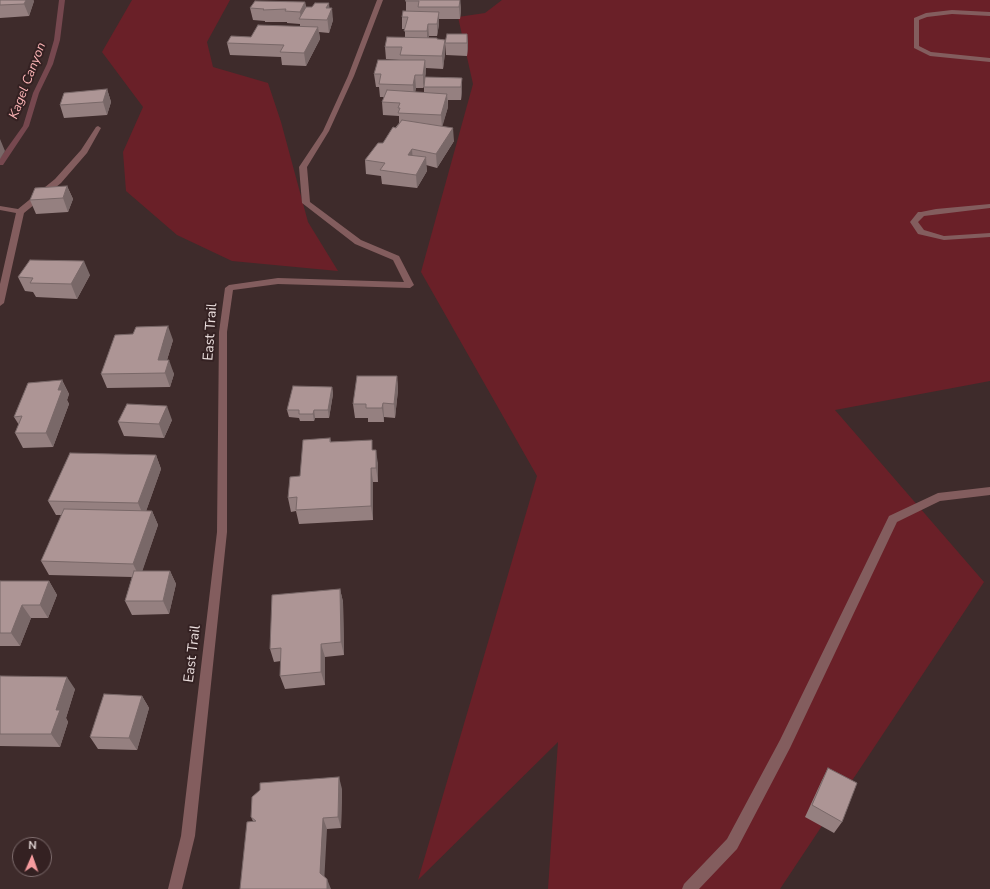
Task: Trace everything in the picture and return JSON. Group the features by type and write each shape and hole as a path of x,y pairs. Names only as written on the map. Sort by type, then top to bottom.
{"street":[{"name":"East Trail","path":"175,889 188,836 222,532 222,332 228,288 278,282 410,285 396,258 358,242 306,203 303,167 326,131 351,76 380,0"},
{"path":"990,14 952,12 926,15 916,19 916,47 930,54 990,60"},
{"path":"0,304 20,212 58,181 84,151 98,128"},
{"path":"990,206 936,211 921,214 914,222 921,232 944,238 990,235"},
{"path":"0,208 20,212"},
{"path":"689,889 732,844 785,744 893,519 938,497 990,491"}],"shaded area":[{"path":"132,0 230,0 207,42 213,67 268,83 281,122 308,222 338,271 232,261 177,235 126,191 123,152 143,107 102,52"},
{"path":"502,0 990,0 990,381 835,410 984,582 780,889 548,889 558,742 418,880 537,476 421,272 473,84 458,17 485,13"}],"building":[{"path":"0,0 26,0 24,4 0,5"},
{"path":"460,0 459,7 418,7 419,1 405,1"},
{"path":"255,1 305,2 300,12 285,11 286,9 263,10 264,9 250,8"},
{"path":"315,3 329,3 326,8 332,8 327,20 299,19 306,7 312,7"},
{"path":"403,11 439,12 437,24 428,24 427,31 404,31 408,17 402,17"},
{"path":"258,25 318,27 304,53 280,52 284,45 227,43 231,36 251,37"},
{"path":"447,34 467,34 467,43 445,43"},
{"path":"387,37 437,38 445,40 442,56 400,55 402,47 385,47"},
{"path":"378,60 425,60 423,75 415,75 413,85 379,84 381,74 374,74"},
{"path":"425,77 462,78 461,87 424,87"},
{"path":"107,89 103,102 60,105 64,93"},
{"path":"387,90 447,94 441,115 398,113 400,103 382,102"},
{"path":"402,120 453,128 436,154 412,149 408,155 426,157 416,175 380,170 385,163 365,160 378,143 383,143 393,127 396,128"},
{"path":"67,186 63,198 30,200 35,188"},
{"path":"30,260 84,261 71,284 30,283 33,278 18,277"},
{"path":"168,326 158,360 169,360 165,373 101,374 115,335 133,334 136,327"},
{"path":"357,376 397,376 394,404 383,403 382,408 366,408 366,404 353,404"},
{"path":"62,380 58,390 62,390 46,433 15,433 22,416 14,417 28,383"},
{"path":"293,386 332,387 328,410 314,410 313,414 299,414 299,410 287,410"},
{"path":"127,404 167,406 159,424 118,422"},
{"path":"330,438 330,442 372,440 372,450 376,450 376,468 371,468 371,506 296,510 297,497 288,498 290,477 300,476 303,440"},
{"path":"70,453 156,455 138,503 48,501"},
{"path":"64,509 152,511 133,564 41,561"},
{"path":"134,571 170,571 163,601 125,601"},
{"path":"0,581 49,581 40,605 22,605 11,633 0,633"},
{"path":"340,589 341,642 321,644 321,672 280,676 281,648 270,649 272,595"},
{"path":"0,676 67,677 56,710 60,710 51,734 0,734"},
{"path":"104,694 142,696 129,738 90,737"},
{"path":"828,768 857,783 842,822 812,805"},
{"path":"339,777 338,817 323,818 320,873 327,879 327,889 240,889 247,822 256,821 251,817 252,797 260,790 260,783"}],"waterway":[{"name":"Kagel Canyon","path":"0,163 26,126 36,93 50,64 57,40 62,0"}]}
